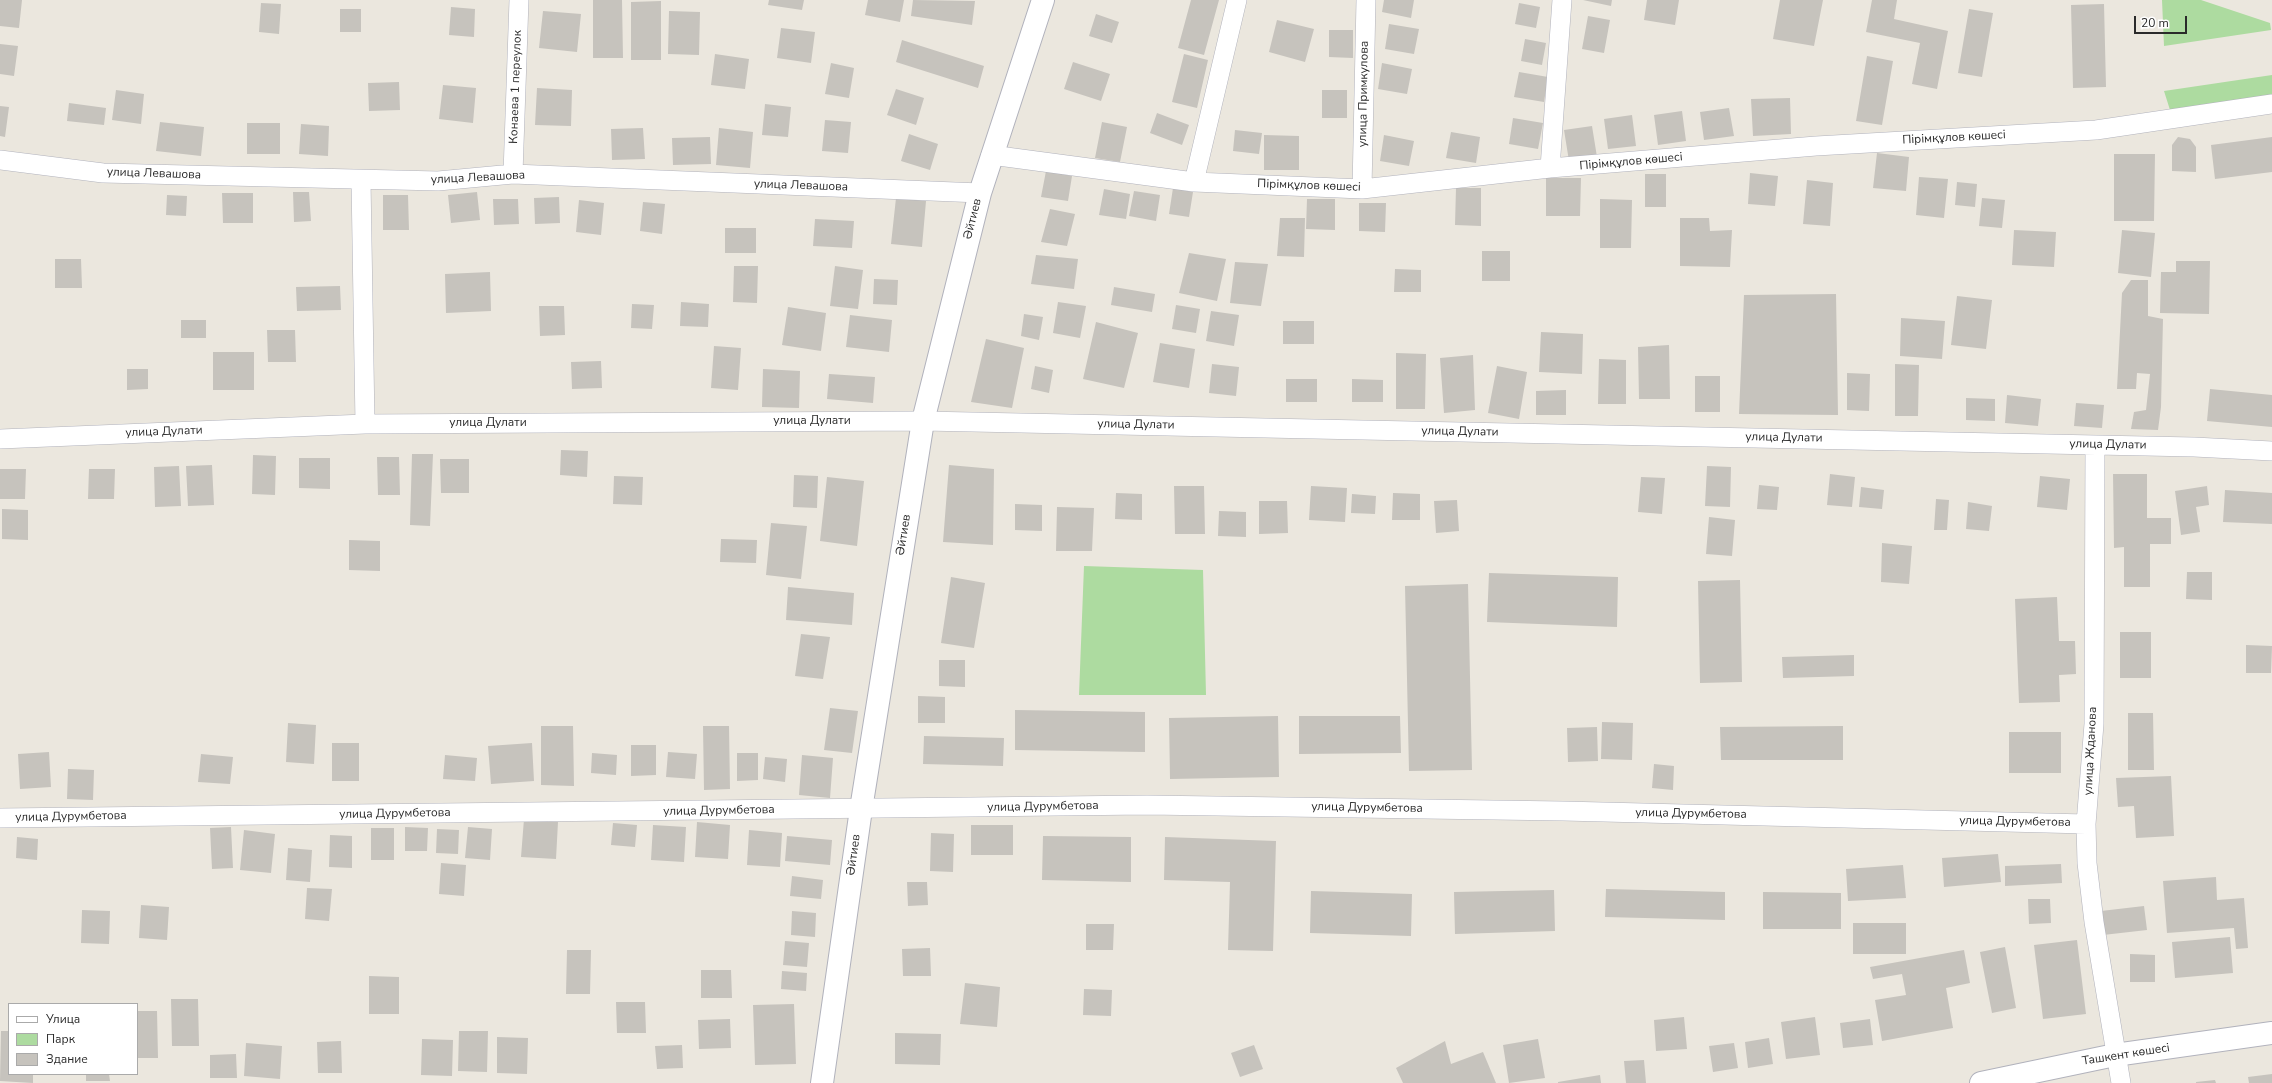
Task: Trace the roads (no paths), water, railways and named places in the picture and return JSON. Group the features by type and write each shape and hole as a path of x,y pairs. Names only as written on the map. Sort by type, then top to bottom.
{"street":[{"name":"Конаева 1 переулок","path":"514,174 519,0"},
{"name":"Әйтиев","path":"822,1083 861,809 923,421 980,193 1042,0"},
{"path":"1194,182 1237,0"},
{"name":"улица Примкулова","path":"1362,189 1366,0"},
{"path":"1550,168 1562,0"},
{"name":"Пірімқұлов көшесі","path":"991,155 1194,182 1362,189 1550,168 1816,146 2096,130 2272,104"},
{"name":"улица Левашова","path":"0,160 103,173 438,182 514,174 980,193"},
{"path":"361,180 365,424"},
{"name":"улица Дулати","path":"0,439 365,424 923,421 2095,445 2272,451"},
{"name":"улица Жданова","path":"2095,445 2094,724 2086,824 2087,863 2094,922 2115,1055 2121,1083"},
{"name":"улица Дурумбетова","path":"0,818 1147,805 1562,811 2086,824"},
{"name":"Ташкент көшесі","path":"1981,1083 2115,1055 2272,1033"}]}
